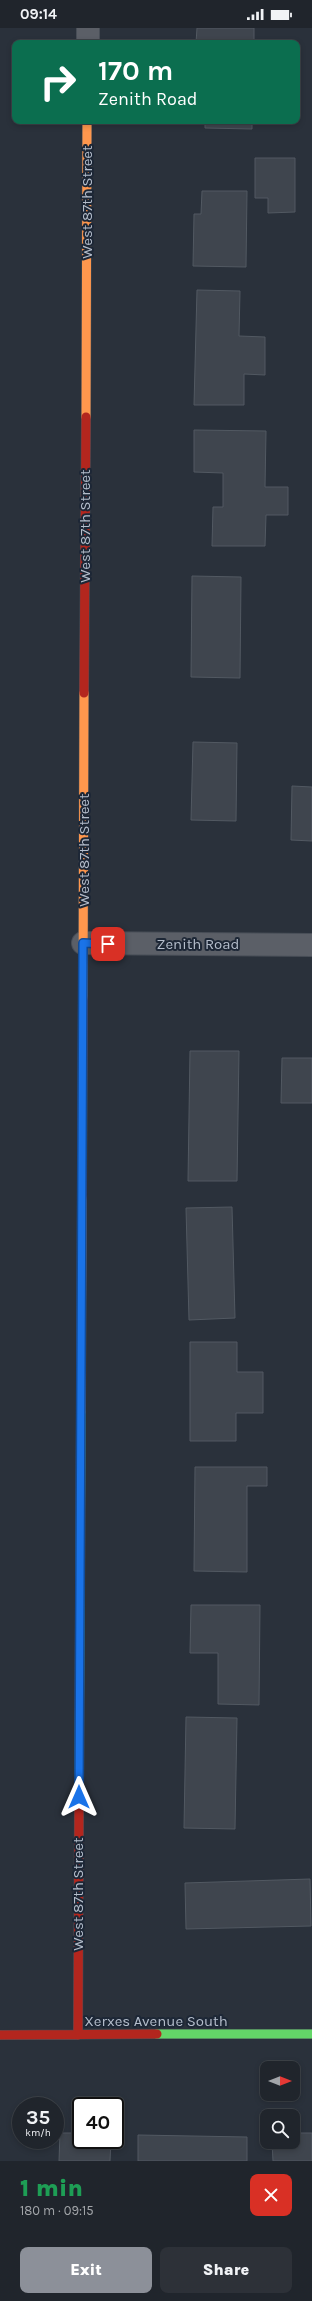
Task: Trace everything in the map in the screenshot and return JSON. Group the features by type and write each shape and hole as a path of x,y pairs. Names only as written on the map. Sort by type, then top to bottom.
{"street":[{"path":"88,28 88,40"},
{"name":"West 87th Street","path":"78,2035 87,124"},
{"name":"Zenith Road","path":"83,943 312,944"},
{"name":"Xerxes Avenue South","path":"0,2035 312,2034"}],"building":[{"path":"197,28 254,28 254,40 196,40"},
{"path":"205,124 252,124 252,129 205,128"},
{"path":"255,158 295,158 295,212 268,213 268,198 255,198"},
{"path":"202,191 247,191 246,267 193,266 194,214 201,214"},
{"path":"197,290 240,291 239,336 265,337 265,375 244,374 244,405 194,405"},
{"path":"194,430 266,431 265,487 288,487 288,515 266,515 265,546 212,546 213,507 223,507 223,473 194,472"},
{"path":"192,576 241,577 240,678 191,677"},
{"path":"193,742 237,743 236,821 191,820"},
{"path":"292,786 312,787 312,841 291,840"},
{"path":"190,1051 239,1051 237,1181 188,1181"},
{"path":"282,1058 312,1058 312,1103 281,1103"},
{"path":"232,1207 235,1318 189,1320 186,1208"},
{"path":"190,1342 237,1342 237,1372 263,1372 263,1413 236,1413 236,1441 190,1441"},
{"path":"195,1467 267,1467 267,1486 247,1486 247,1572 194,1571"},
{"path":"191,1605 260,1605 259,1705 218,1704 218,1653 190,1653"},
{"path":"186,1717 237,1718 235,1829 184,1828"},
{"path":"310,1879 311,1926 186,1929 185,1883"},
{"path":"64,2133 72,2133 72,2149 111,2149 110,2161 59,2161 59,2149 64,2149"},
{"path":"300,2133 312,2133 312,2161 273,2161 272,2149 300,2149"},
{"path":"138,2135 247,2137 247,2161 138,2161"}],"traffic: fast":[{"path":"79,1806 81,1412"},
{"path":"157,2034 312,2034"}],"traffic: slow":[{"path":"86,417 87,124"},
{"path":"83,998 84,693"},
{"path":"81,1412 82,1198"}],"traffic: jam":[{"path":"84,693 86,417"},
{"path":"82,1198 83,998"},
{"path":"78,2035 79,1806"},
{"path":"0,2035 157,2034"}],"route":[{"path":"79,1797 83,943 108,944"}]}
